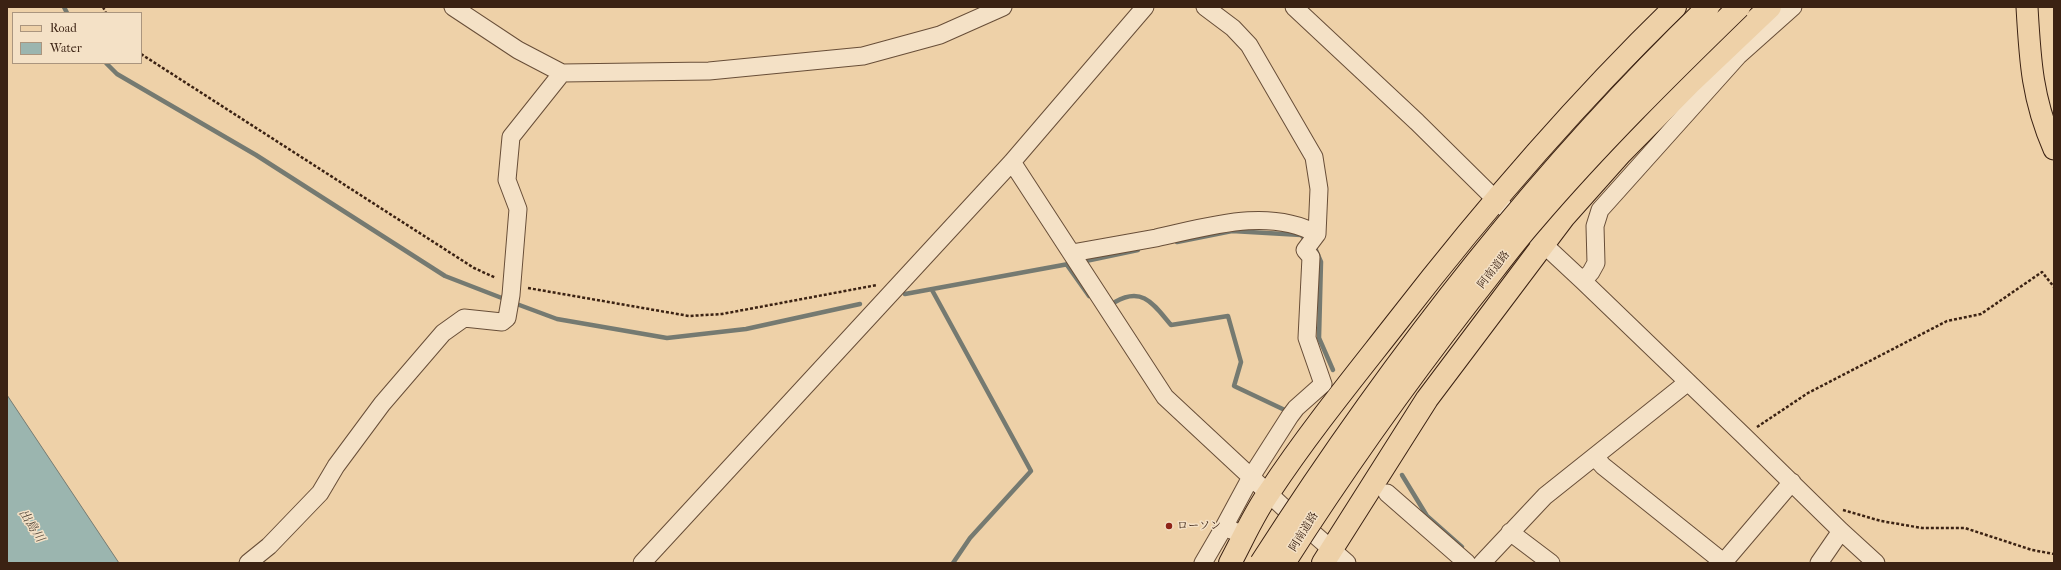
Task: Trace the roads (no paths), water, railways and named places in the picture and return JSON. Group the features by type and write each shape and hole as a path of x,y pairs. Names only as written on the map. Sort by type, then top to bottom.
{"highway":[{"path":"1230,563 1269,492 1349,383 1495,199 1581,102 1675,7"},
{"name":"阿南道路","path":"1261,563 1313,483 1374,395 1514,214 1654,60 1708,7"},
{"name":"阿南道路","path":"1284,563 1327,495 1389,407 1532,222 1597,150 1674,70 1739,7"},
{"path":"1334,558 1427,399 1564,217 1621,153 1690,83 1770,7"}],"main road":[{"path":"2027,7 2032,79 2038,106 2054,149"}],"street":[{"path":"453,7 518,50 562,73 709,71 863,56 940,35 1003,7"},
{"path":"642,563 1012,162 1145,7"},
{"path":"1203,563 1251,477 1293,412 1323,384 1307,338 1311,257 1305,250 1313,240 1319,189 1314,157 1249,45 1233,28 1206,7"},
{"path":"1294,7 1417,122 1495,199 1583,281 1822,511 1841,532 1876,563"},
{"path":"1583,281 1591,272 1596,263 1595,226 1600,210 1738,56 1792,7"},
{"path":"248,563 268,546 320,493 336,466 382,404 443,333 464,318 502,322 507,318 511,294 518,208 507,180 511,137 562,73"},
{"path":"1012,162 1077,259 1165,397 1269,492 1334,558"},
{"path":"1077,259 1249,220 1292,224 1304,227 1313,240"},
{"path":"1484,560 1546,496 1688,382"},
{"path":"1595,457 1603,466 1723,563 1792,482"},
{"path":"1387,493 1466,563"},
{"path":"1224,527 1245,536"},
{"path":"1510,532 1550,563"},
{"path":"1819,563 1841,532"}],"water":[{"name":"出島川","path":"7,395 119,563 7,563"}],"waterway":[{"path":"64,7 66,12"},
{"path":"107,64 117,74 256,155 445,276 507,300"},
{"path":"1177,242 1232,231 1301,235 1315,248 1321,262 1319,338 1333,370"},
{"path":"1081,262 1138,250"},
{"path":"905,294 1074,263"},
{"path":"1067,265 1089,296"},
{"path":"932,290 1031,471 970,538 953,563"},
{"path":"1115,302 1133,296 1141,297 1153,305 1171,325 1228,316 1241,362 1234,386 1289,412"},
{"path":"514,303 557,319 667,338 746,329 860,304"},
{"path":"1402,475 1427,516 1462,547"}],"place":[{"name":"ローソン","path":"1169,526"}]}
